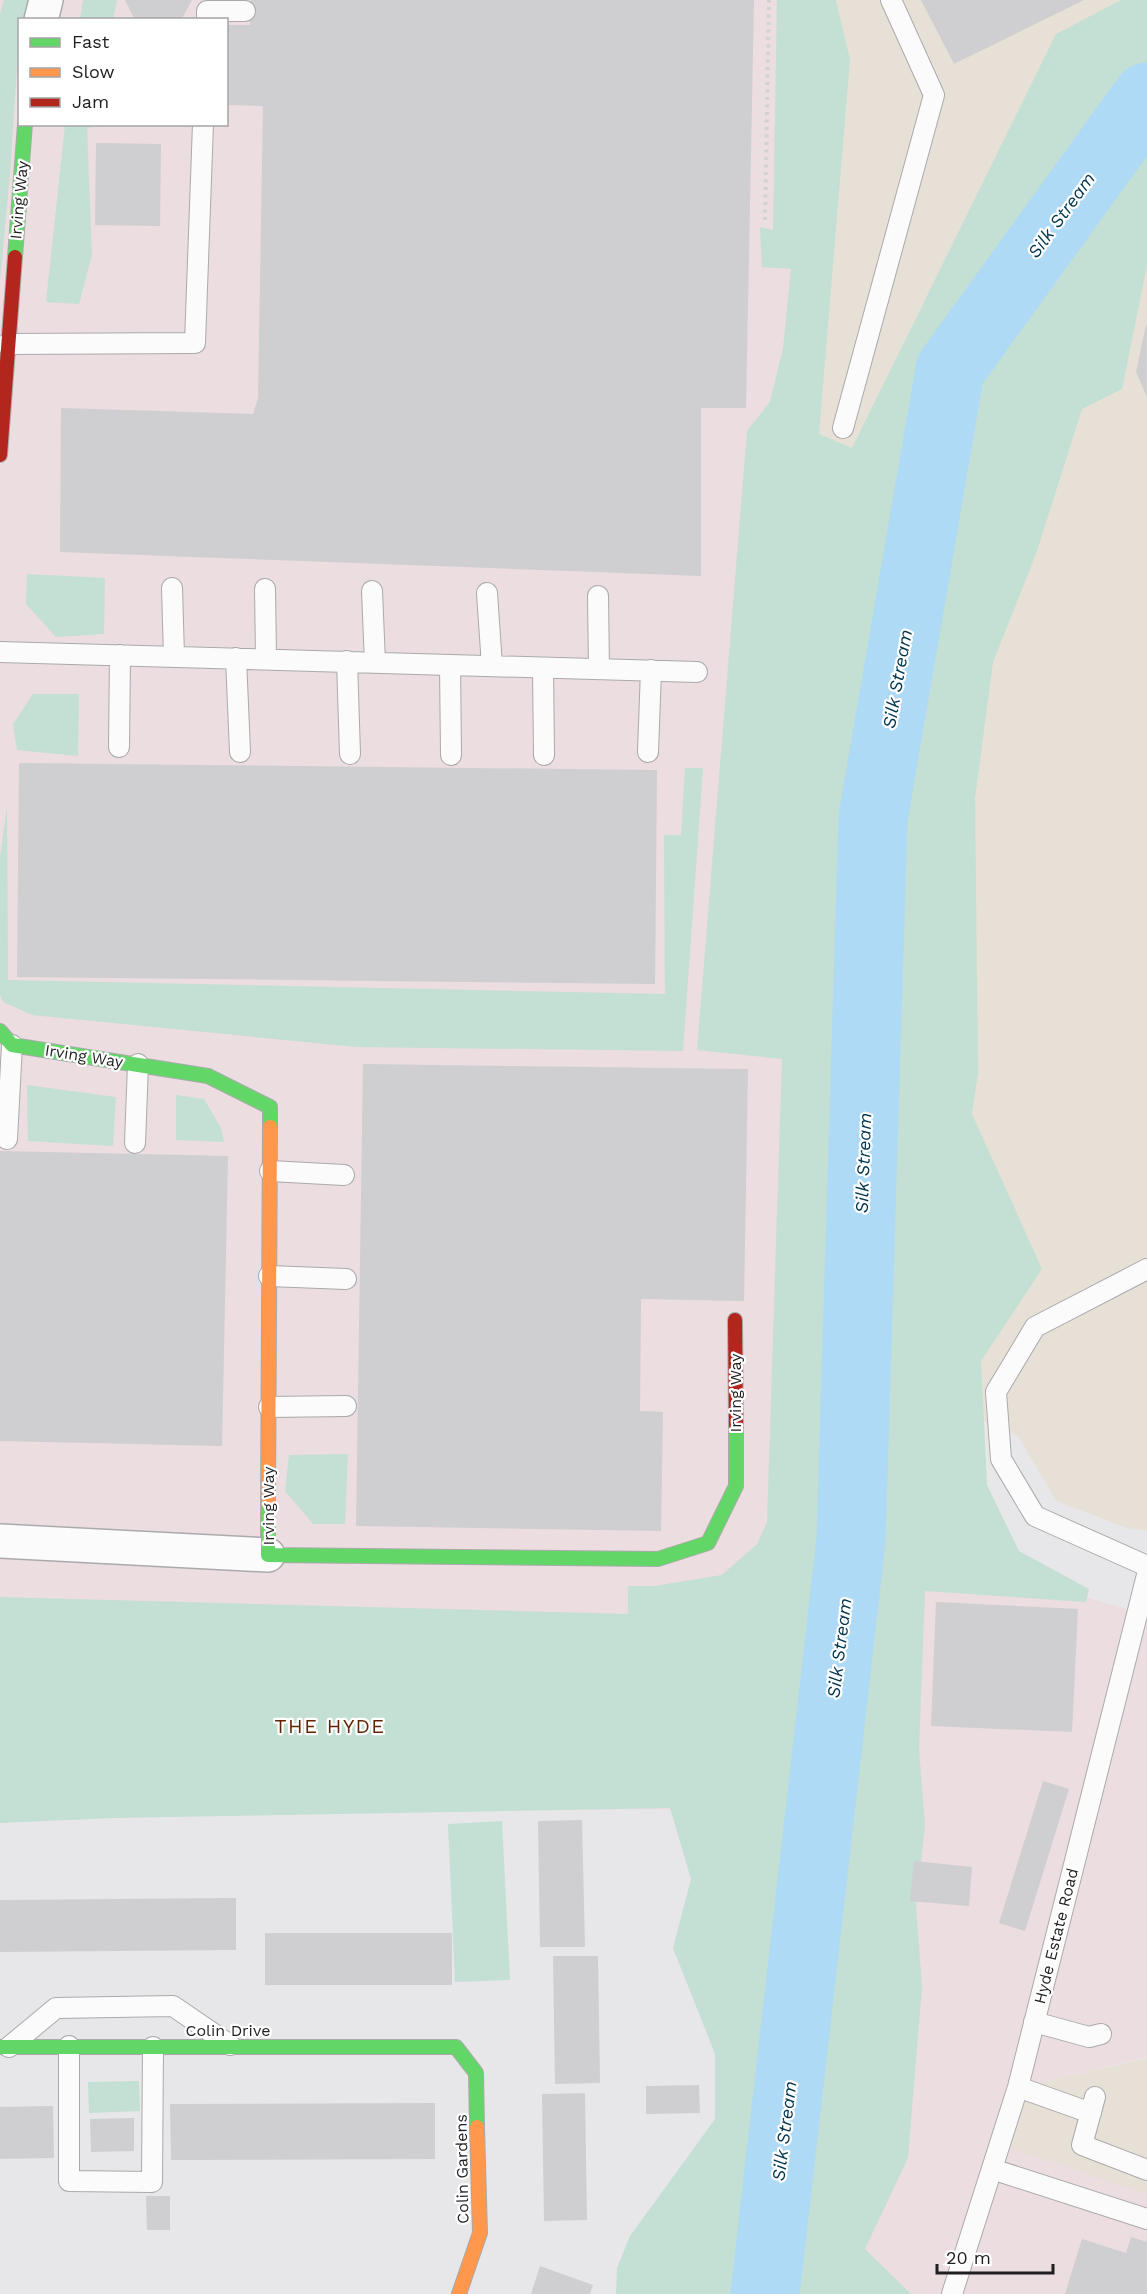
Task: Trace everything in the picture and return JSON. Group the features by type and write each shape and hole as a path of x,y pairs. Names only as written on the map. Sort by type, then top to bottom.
{"street":[{"path":"42,18 46,0"},
{"name":"Irving Way","path":"0,455 25,126"},
{"name":"Irving Way","path":"6,1038 208,1076 270,1107 268,1555 658,1559 708,1544 736,1486 735,1320"},
{"path":"0,1541 268,1555"},
{"name":"Colin Drive","path":"5,2047 456,2047"},
{"name":"Colin Gardens","path":"456,2047 476,2073 480,2233 459,2294"}],"lane":[{"path":"843,428 934,95 891,0"},
{"path":"207,18 207,11 245,11"},
{"path":"7,344 195,343 203,126"},
{"path":"172,588 174,656"},
{"path":"265,589 266,659"},
{"path":"372,591 375,663"},
{"path":"487,593 492,666"},
{"path":"598,596 599,669"},
{"path":"0,652 103,657 174,656 697,672"},
{"path":"119,747 120,655"},
{"path":"236,658 240,752"},
{"path":"347,662 350,754"},
{"path":"450,665 451,755"},
{"path":"543,668 544,755"},
{"path":"648,752 651,670"},
{"path":"6,1038 7,1139"},
{"path":"135,1143 138,1064"},
{"path":"270,1171 344,1175"},
{"path":"1147,1269 1035,1328 996,1392 1001,1459 1035,1516 1147,1566"},
{"path":"269,1276 346,1279"},
{"path":"269,1407 346,1406"},
{"name":"Hyde Estate Road","path":"952,2294 1018,2087 1147,1575"},
{"path":"5,2047 56,2008 173,2006 232,2047"},
{"path":"1034,2022 1089,2037 1101,2034"},
{"path":"69,2046 69,2181 152,2182 153,2047"},
{"path":"1018,2087 1093,2105 1082,2145 1147,2170"},
{"path":"992,2169 1147,2219"}],"path":[{"path":"765,220 769,0"}],"shaded area":[{"path":"0,0 827,0 811,432 822,1810 0,1808"},
{"path":"828,0 1147,0 1147,1531 1127,1528 1056,1501 1018,1436 949,1406 810,435"},
{"path":"900,1584 1089,1598 1147,1615 1147,2057 1025,2086 1002,2145 1147,2194 1147,2294 850,2294"},
{"path":"1147,2058 1147,2196 1000,2148 1021,2087"}],"green space":[{"path":"4,0 31,0 26,18 18,18 10,173 0,281 0,14"},
{"path":"83,0 117,0 113,18 80,18"},
{"path":"777,0 836,0 850,60 819,434 852,448 1056,34 1121,0 1147,0 1147,265 1122,389 1082,409 1036,554 993,662 975,798 978,1073 972,1114 1042,1269 981,1361 987,1485 1019,1551 1089,1589 1086,1602 925,1591 919,1749 925,1825 916,1907 922,1987 908,2158 865,2249 911,2294 616,2294 617,2268 630,2236 715,2119 715,2054 673,1948 691,1879 670,1808 114,1818 0,1823 0,1597 628,1614 628,1586 654,1586 722,1575 757,1544 767,1522 782,1059 697,1050 747,431 770,402 783,348 791,269 762,267 760,227 773,230"},
{"path":"65,126 98,126 87,128 92,255 79,304 46,302"},
{"path":"27,574 105,578 104,634 56,637 26,604"},
{"path":"33,694 79,694 78,756 17,750 13,724"},
{"path":"685,768 703,768 683,1051 356,1047 32,1015 3,1002 0,995 0,858 7,806 8,980 665,994 664,835 681,835"},
{"path":"27,1085 116,1097 113,1146 28,1141"},
{"path":"176,1095 204,1099 221,1128 224,1142 176,1140"},
{"path":"348,1454 345,1524 313,1524 285,1491 289,1455"},
{"path":"502,1821 510,1980 455,1982 448,1824"},
{"path":"139,2081 140,2111 89,2113 88,2082"}],"building":[{"path":"125,0 192,0 182,18 134,18"},
{"path":"251,0 754,0 746,408 701,408 701,576 60,552 61,408 253,414 258,398 263,106 228,105 228,25 250,25"},
{"path":"921,0 1084,0 954,64"},
{"path":"96,143 161,144 160,226 95,225"},
{"path":"1147,325 1147,397 1136,372"},
{"path":"19,763 657,770 655,984 17,977"},
{"path":"363,1064 748,1069 744,1301 641,1299 640,1411 663,1412 661,1531 356,1526"},
{"path":"0,1151 228,1156 222,1446 0,1441"},
{"path":"936,1602 1078,1609 1072,1732 931,1726"},
{"path":"1043,1781 1069,1789 1025,1931 999,1923"},
{"path":"582,1820 585,1947 540,1947 538,1821"},
{"path":"914,1861 972,1867 969,1906 910,1901"},
{"path":"236,1898 236,1950 0,1952 0,1900"},
{"path":"265,1933 452,1933 452,1985 265,1985"},
{"path":"553,1956 598,1956 600,2083 555,2084"},
{"path":"699,2085 700,2113 646,2114 646,2086"},
{"path":"585,2093 587,2220 544,2221 542,2094"},
{"path":"435,2103 435,2159 171,2160 170,2104"},
{"path":"53,2106 54,2158 0,2159 0,2107"},
{"path":"134,2118 134,2151 91,2152 90,2119"},
{"path":"146,2196 170,2196 170,2230 147,2230"},
{"path":"1131,2237 1147,2242 1147,2294 1065,2294 1082,2239 1126,2253"},
{"path":"540,2266 593,2285 590,2294 531,2294"}],"waterway":[{"name":"Silk Stream","path":"765,2294 851,1540 873,818 950,370 1147,97"}],"traffic: fast":[{"path":"15,257 25,126"},
{"path":"0,1031 12,1045 208,1076 270,1107 270,1127"},
{"path":"268,1502 268,1555 658,1559 708,1543 736,1486 736,1426"},
{"path":"0,2047 456,2047 476,2073 477,2127"}],"traffic: slow":[{"path":"268,1502 270,1127"},
{"path":"459,2294 480,2233 477,2127"}],"traffic: jam":[{"path":"0,455 15,257"},
{"path":"735,1320 736,1426"}],"district":[{"name":"THE HYDE","path":"330,1726"}]}
